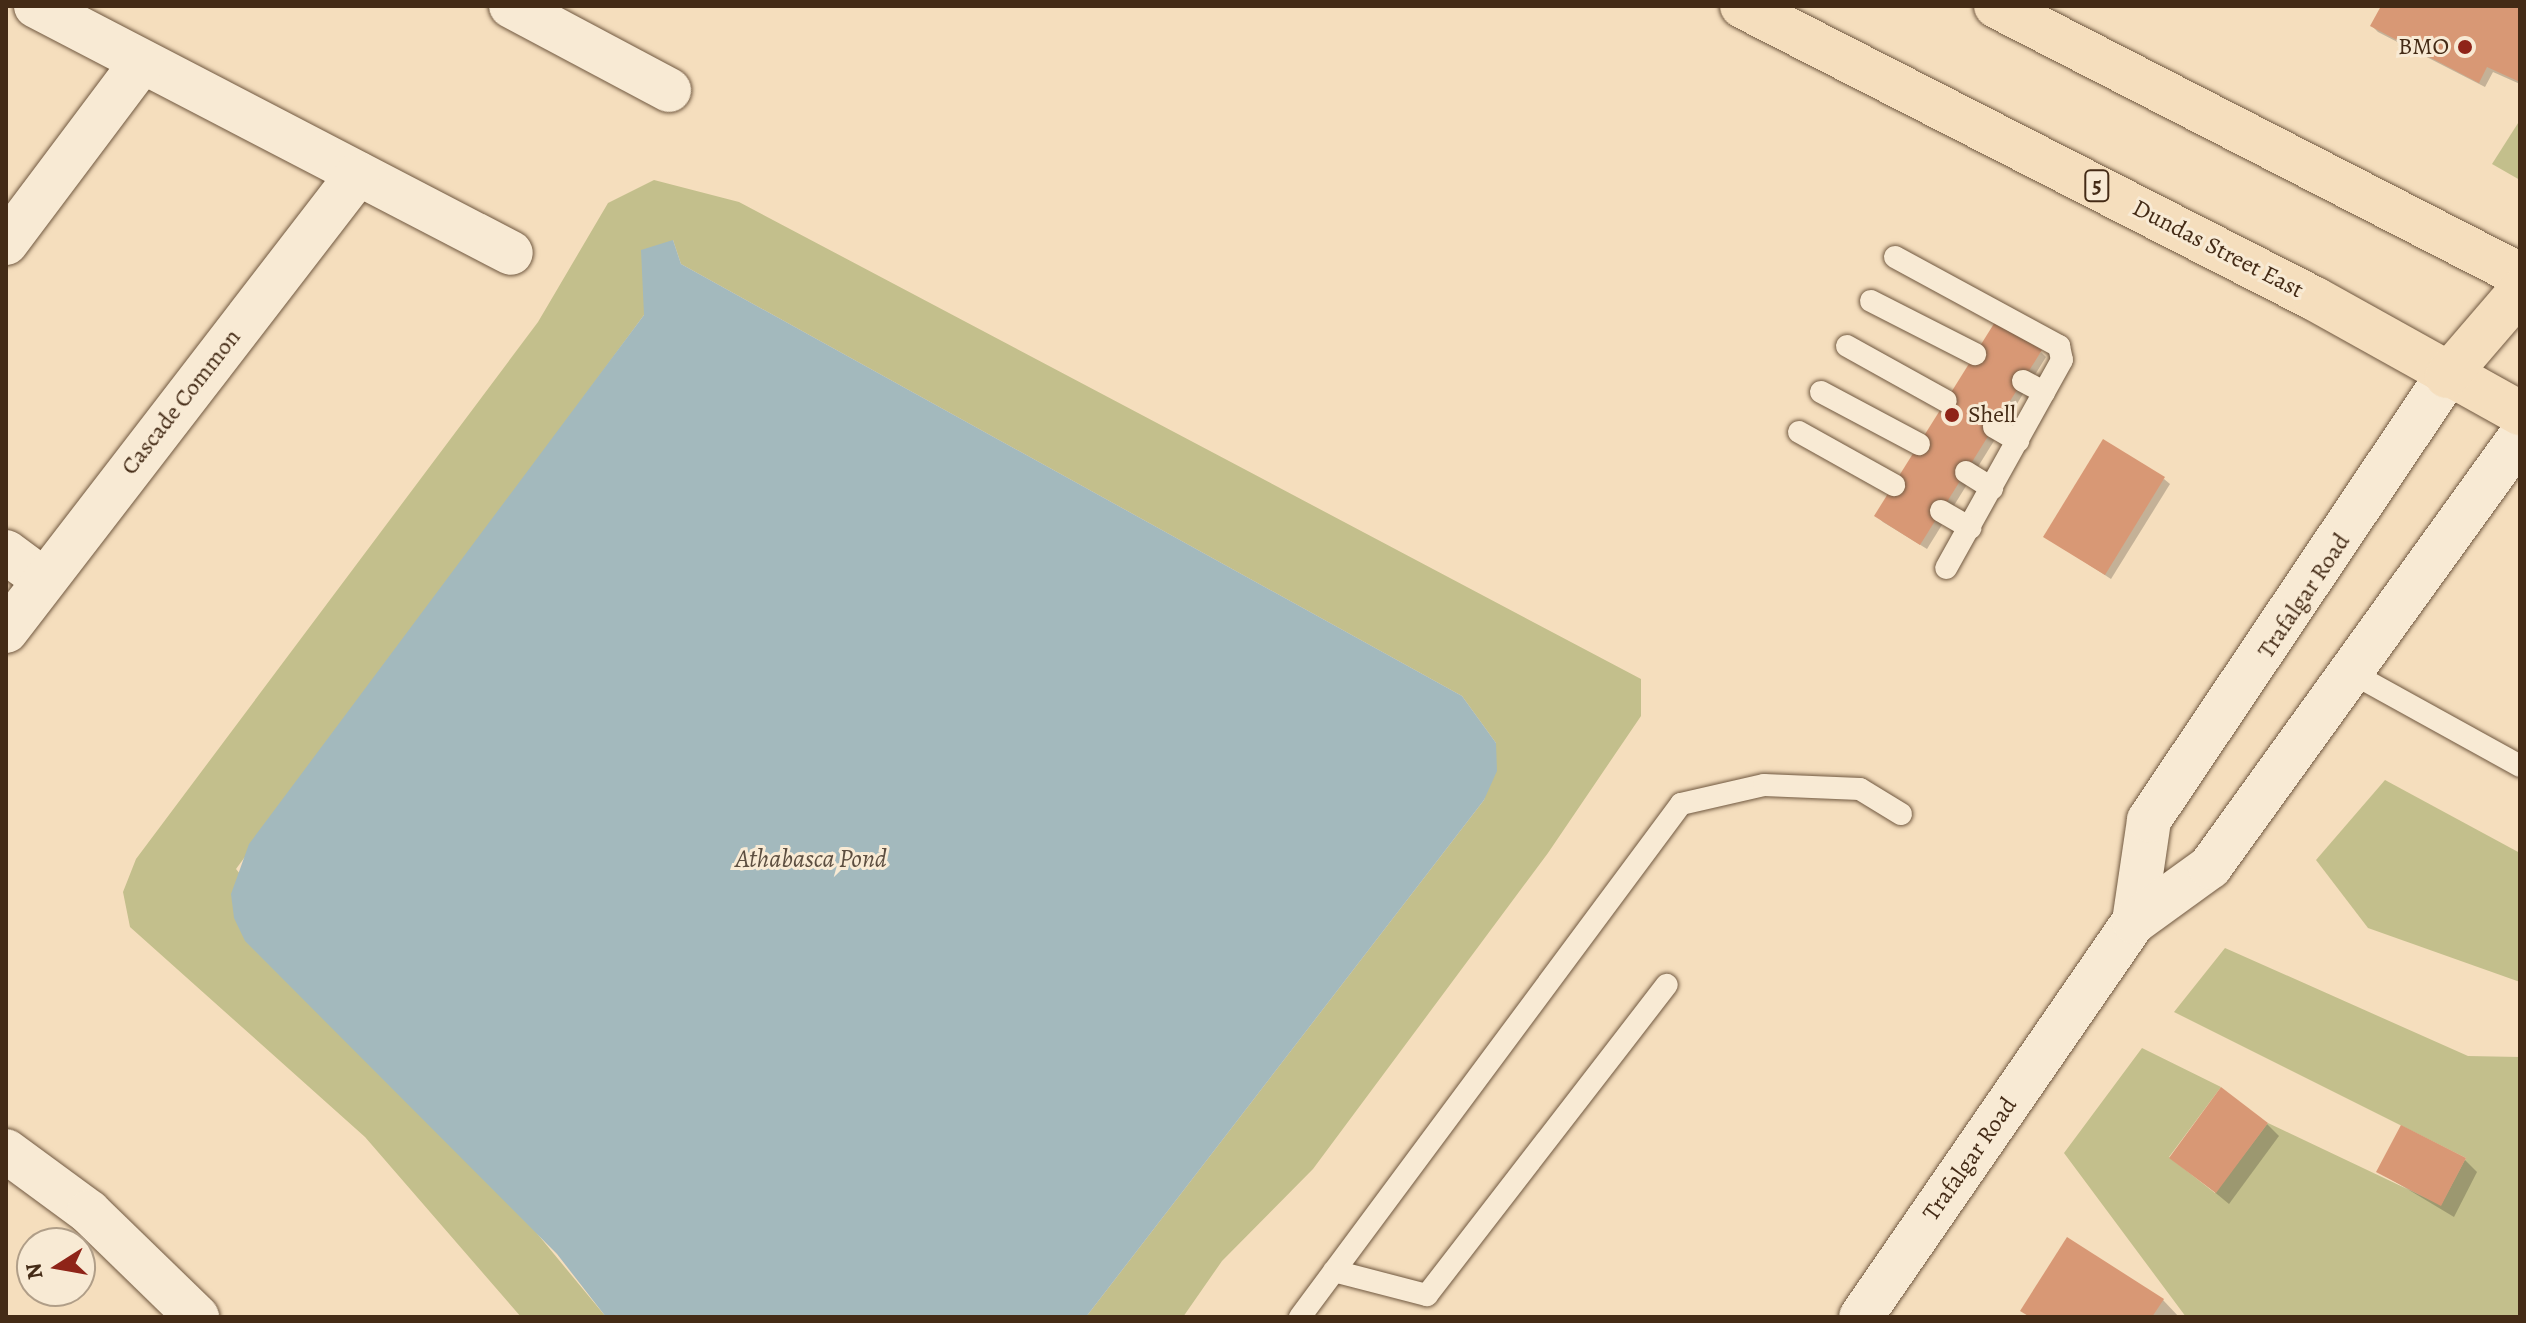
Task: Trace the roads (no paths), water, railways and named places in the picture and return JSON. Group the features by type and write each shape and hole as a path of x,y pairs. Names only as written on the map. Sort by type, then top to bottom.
{"main road":[{"name":"Dundas Street East","path":"1742,6 2315,299 2447,376 2520,413"},
{"path":"1996,6 2520,275"},
{"name":"Trafalgar Road","path":"2447,376 2520,291"}],"street":[{"path":"36,6 511,253"},
{"path":"511,6 669,90"},
{"path":"6,243 142,62"},
{"name":"Cascade Common","path":"6,631 358,174"},
{"name":"Trafalgar Road","path":"2134,922 2149,820 2447,376"},
{"name":"Trafalgar Road","path":"1861,1317 2134,922 2210,867 2520,437"},
{"path":"6,552 44,580"},
{"path":"6,1151 89,1212 197,1317"}],"lane":[{"path":"1895,257 2059,346 2062,360 1946,568"},
{"path":"1871,301 1975,354"},
{"path":"1847,346 1946,401"},
{"path":"2023,381 2044,392"},
{"path":"1821,392 1919,444"},
{"path":"1994,427 2018,441"},
{"path":"1799,432 1894,485"},
{"path":"1966,472 1992,488"},
{"path":"1941,511 1970,528"},
{"path":"2350,672 2520,766"},
{"path":"1300,1317 1681,804 1764,785 1860,789 1901,814"},
{"path":"1334,1271 1427,1295 1667,985"}],"water":[{"name":"Athabasca Pond","path":"673,240 681,264 1462,696 1496,743 1497,771 1484,800 1086,1317 606,1317 557,1254 245,941 234,918 231,894 249,844 644,315 641,250"}],"place":[{"name":"BMO","path":"2465,47"},
{"name":"Shell","path":"1952,415"}]}
